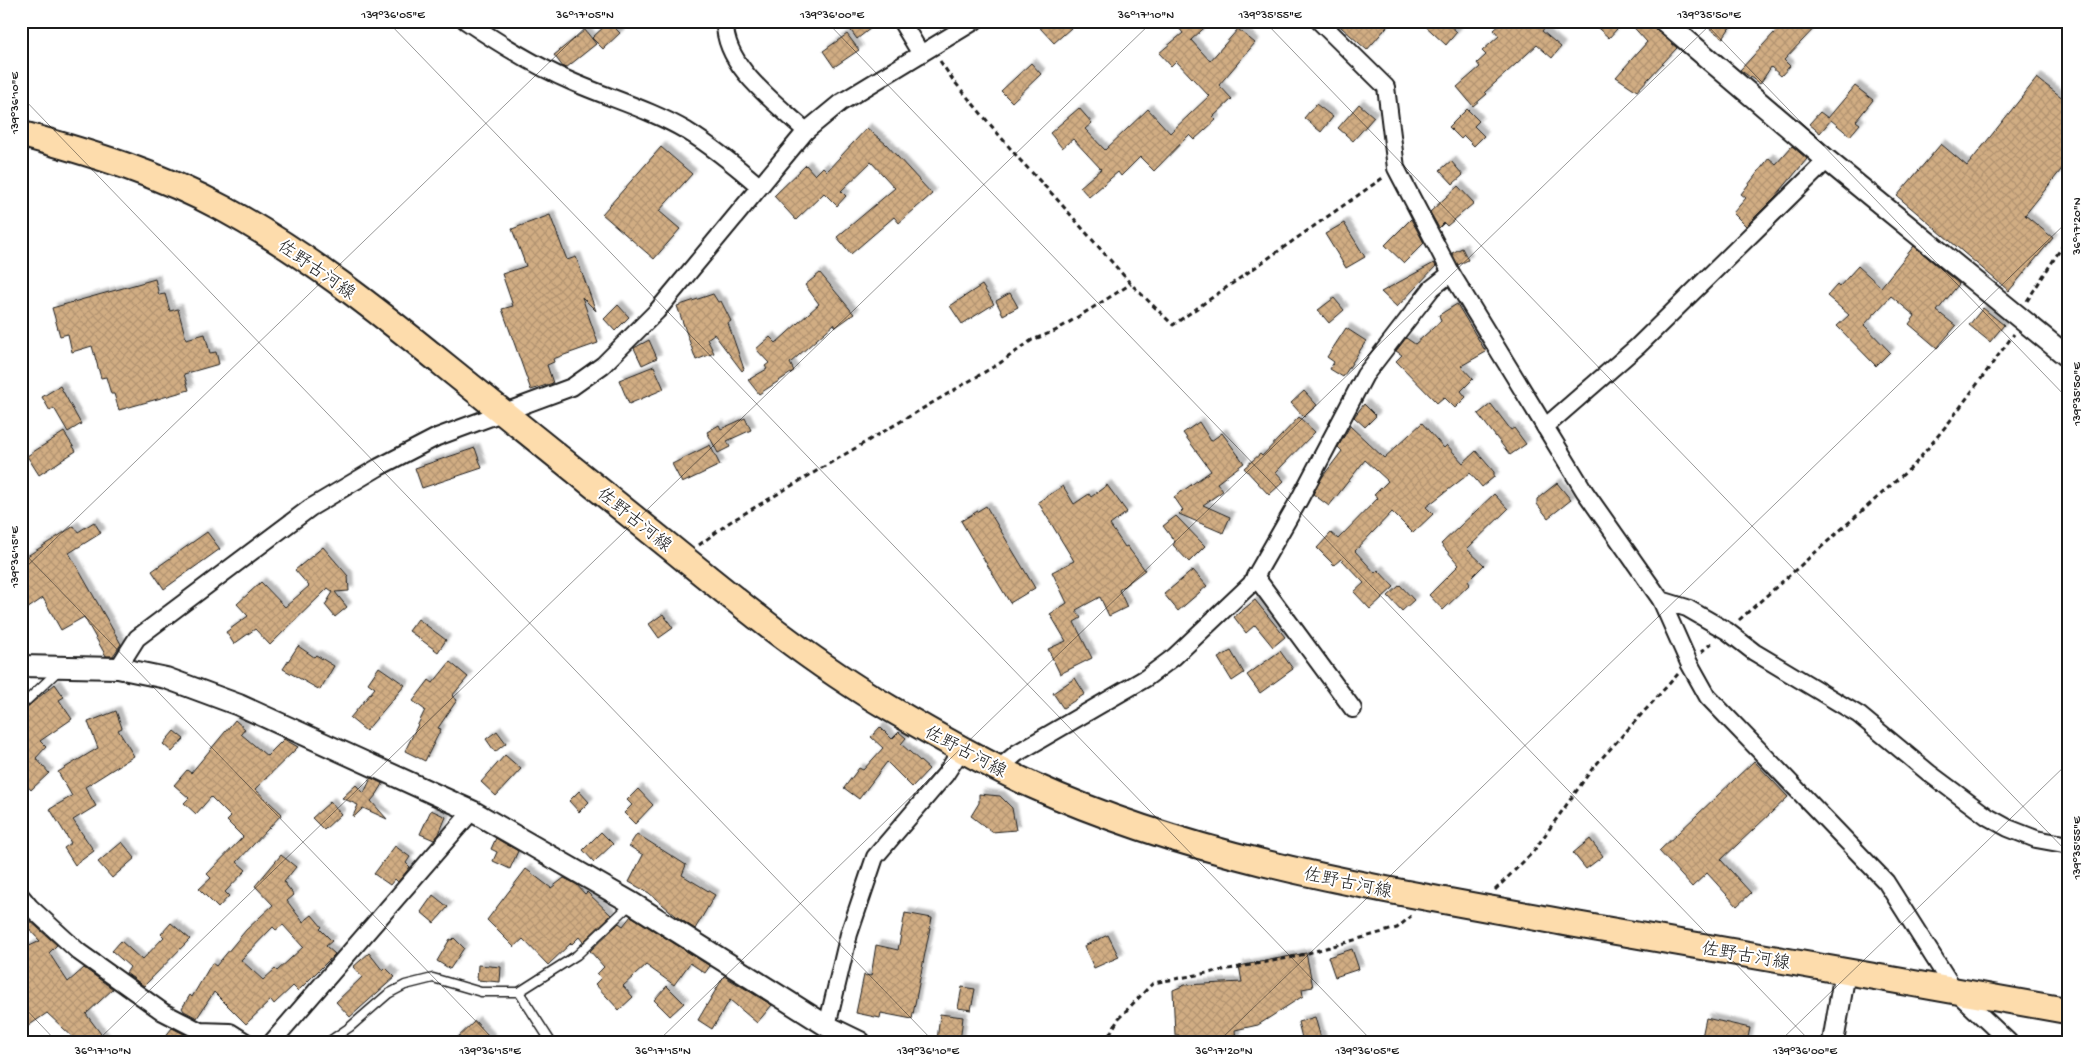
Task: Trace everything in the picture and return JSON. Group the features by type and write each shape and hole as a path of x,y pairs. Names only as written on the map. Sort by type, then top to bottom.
{"main road":[{"name":"佐野古河線","path":"21,134 102,156 184,189 254,226 305,258 389,320 768,626 885,706 998,769 1080,804 1203,847 1320,877 1431,899 2069,1010"}],"street":[{"path":"466,21 506,47 574,83 645,109 686,130 723,154 759,186"},
{"path":"725,21 725,32 739,65 756,84 806,131"},
{"path":"901,21 926,51"},
{"path":"118,668 137,638 310,508 379,467 437,437 572,387 603,365 658,311 806,131 840,103 975,21"},
{"path":"1319,21 1386,87 1396,168 1451,273 1585,492 1661,600 1688,662 1708,697 1725,717 1886,882 1955,990 2009,1042"},
{"path":"1664,21 1827,160 2069,358"},
{"path":"1545,427 1638,346 1827,160"},
{"path":"998,769 1017,753 1146,678 1174,658 1251,584 1299,500 1365,375 1432,288 1451,273"},
{"path":"1255,576 1354,709"},
{"path":"1661,600 1687,608 1727,631 1754,652 1860,715 1929,773 1988,817 2008,828 2036,839 2069,845"},
{"path":"21,666 118,668 166,678 240,706 472,811 632,903 827,1026 860,1042"},
{"path":"827,1026 849,934 875,857 945,775 962,749"},
{"path":"272,1042 472,811"},
{"path":"21,896 30,907 79,952 163,1012 200,1031 230,1032 246,1042"},
{"path":"1833,1042 1844,972"}],"lane":[{"path":"21,706 61,668"},
{"path":"328,1042 350,1027 388,994 405,985 433,978 481,992 520,992 577,955 632,903"},
{"path":"520,992 551,1042"}],"path":[{"path":"926,51 1130,284 1173,326 1396,168"},
{"path":"1480,907 1533,852 1592,769 1688,662 1727,631 1915,464 1950,421 2020,319 2069,236"},
{"path":"683,558 730,522 1000,363 1032,340 1055,331 1130,284"},
{"path":"1105,1042 1119,1018 1153,983 1294,957 1397,928 1431,899"}],"building":[{"path":"844,21 880,21 857,39"},
{"path":"1047,21 1064,21 1071,28 1054,43 1040,28"},
{"path":"1173,21 1212,21 1191,40 1210,61 1238,29 1255,43 1219,85 1232,99 1213,117 1216,120 1194,140 1189,135 1154,171 1140,157 1121,176 1118,172 1089,197 1080,187 1101,169 1073,139 1062,148 1050,133 1079,108 1092,123 1085,129 1105,150 1148,109 1170,133 1209,96 1176,61 1171,66 1159,53 1183,33"},
{"path":"1334,21 1392,21 1367,50"},
{"path":"1420,21 1445,21 1457,32 1446,45"},
{"path":"1504,21 1550,21 1542,31 1561,47 1552,58 1537,45 1485,92 1487,94 1473,106 1457,87 1480,67 1477,63 1486,55 1482,51 1499,36 1494,30"},
{"path":"1590,21 1624,21 1609,38"},
{"path":"1628,21 1650,21 1656,30 1677,48 1637,91 1616,77 1647,42"},
{"path":"1699,21 1734,21 1723,38"},
{"path":"1785,21 1821,21 1784,60 1790,66 1781,76 1771,67 1760,84 1740,70"},
{"path":"609,22 620,33 603,49 592,38"},
{"path":"585,30 596,44 566,68 563,67 554,55"},
{"path":"847,34 859,50 834,67 823,51"},
{"path":"1031,63 1041,74 1012,102 1001,91"},
{"path":"2037,78 2069,103 2069,160 2025,215 2053,238 2009,291 1897,196 1941,144 1967,166"},
{"path":"1855,86 1873,100 1856,121 1860,124 1850,136 1831,120 1820,133 1809,124 1820,112 1828,118"},
{"path":"1316,104 1333,117 1321,132 1304,118"},
{"path":"1359,104 1374,117 1353,141 1338,128"},
{"path":"1467,109 1479,121 1474,126 1484,136 1474,146 1464,136 1461,139 1449,127"},
{"path":"867,128 886,144 932,194 899,223 894,217 851,254 837,237 895,188 871,162 841,191 846,196 837,206 824,193 796,220 774,196 806,165 815,175 823,167 827,171"},
{"path":"1792,146 1807,159 1776,196 1746,226 1733,213 1746,198 1741,194 1769,158 1776,164"},
{"path":"661,147 692,174 659,211 680,229 654,259 602,214"},
{"path":"1451,161 1463,175 1453,184 1440,170"},
{"path":"1458,186 1474,203 1447,226 1444,223 1439,228 1430,212"},
{"path":"550,215 567,260 576,257 596,311 582,297 598,343 553,359 554,362 547,365 553,383 531,390 502,309 513,306 502,274 526,266 512,229"},
{"path":"1411,219 1424,243 1404,263 1385,245"},
{"path":"1344,223 1365,257 1346,268 1325,234"},
{"path":"1914,246 1959,284 1937,311 1956,326 1937,348 1909,324 1915,316 1891,296 1864,325 1890,352 1876,366 1837,326 1849,315 1827,296 1837,285 1839,287 1858,266 1881,287"},
{"path":"1462,248 1468,260 1458,265 1452,253"},
{"path":"1434,263 1436,266 1397,307 1381,292"},
{"path":"820,273 854,314 836,327 834,324 790,363 794,371 759,394 748,380 767,369 765,366 769,363 756,349 770,337 776,343 819,304 805,285"},
{"path":"155,279 159,295 165,294 170,311 178,309 186,339 205,334 210,353 216,352 219,364 184,374 189,390 119,410 114,394 111,394 106,377 101,378 92,346 72,352 68,334 60,336 52,308"},
{"path":"982,285 994,304 962,324 950,306"},
{"path":"1010,293 1018,307 1003,315 996,301"},
{"path":"713,294 718,302 721,301 731,321 728,323 744,369 742,371 714,334 707,339 714,353 696,360 677,306"},
{"path":"1334,298 1344,310 1329,323 1318,310"},
{"path":"1457,304 1486,352 1461,366 1473,379 1461,391 1466,397 1455,408 1444,397 1437,403 1396,361 1402,355 1396,351 1406,338 1415,344 1441,321 1439,315"},
{"path":"618,305 629,317 615,331 604,319"},
{"path":"1983,308 2004,325 1990,342 1969,325"},
{"path":"1346,328 1366,341 1343,377 1330,369 1334,362 1327,357"},
{"path":"649,340 657,358 642,365 634,348"},
{"path":"654,366 664,389 629,404 619,380"},
{"path":"60,386 81,424 68,432 54,408 50,411 42,397"},
{"path":"1304,391 1317,405 1304,417 1291,403"},
{"path":"1364,404 1376,416 1365,427 1354,417"},
{"path":"1491,404 1511,430 1514,428 1526,444 1510,455 1478,414"},
{"path":"1299,417 1315,432 1276,472 1284,481 1269,495 1244,468 1260,454 1262,456"},
{"path":"745,418 751,430 727,441 730,447 718,453 707,432 719,425 721,429"},
{"path":"1199,422 1211,441 1222,433 1244,463 1217,483 1223,491 1203,505 1230,517 1223,533 1179,514 1183,510 1174,497 1211,471 1183,433"},
{"path":"1422,423 1444,448 1447,445 1463,463 1476,451 1494,472 1494,477 1482,487 1470,473 1426,507 1433,514 1413,533 1392,512 1355,551 1375,573 1378,570 1394,587 1370,609 1354,592 1364,583 1341,559 1334,565 1317,548 1331,533 1338,539 1378,498 1374,495 1388,481 1365,460 1329,506 1313,494 1323,476 1342,451 1338,447 1350,426 1384,458"},
{"path":"64,432 76,451 39,475 27,456"},
{"path":"710,445 720,465 682,483 672,464"},
{"path":"475,448 482,468 422,488 415,468"},
{"path":"1557,483 1571,500 1548,518 1537,504 1537,499"},
{"path":"1107,485 1127,512 1110,525 1125,547 1127,546 1145,570 1119,590 1127,607 1109,616 1100,597 1076,610 1081,618 1074,622 1092,658 1060,674 1048,649 1066,641 1050,614 1067,603 1052,572 1074,561 1038,502 1063,486 1074,504 1089,494 1091,497"},
{"path":"1494,494 1508,509 1467,549 1484,565 1468,581 1470,584 1443,610 1429,595 1459,565 1441,544"},
{"path":"986,506 1035,588 1010,603 961,521"},
{"path":"1176,516 1205,546 1189,562 1173,545 1175,542 1163,526"},
{"path":"94,522 101,533 69,553 121,644 113,656 106,656 84,617 61,630 43,598 21,613 21,560 74,526 78,532"},
{"path":"207,532 220,549 164,589 152,571"},
{"path":"323,547 348,576 349,591 335,592 347,607 335,617 325,605 333,592 328,588 270,645 255,629 234,644 226,632 248,616 237,604 261,582 285,607 309,586 295,570"},
{"path":"1193,570 1207,586 1178,611 1164,594"},
{"path":"1400,585 1414,600 1402,611 1388,596"},
{"path":"1255,600 1285,637 1273,647 1255,625 1246,633 1234,617"},
{"path":"663,614 673,628 659,638 649,624"},
{"path":"418,619 446,640 438,652 409,631"},
{"path":"298,646 314,657 316,655 334,666 320,690 283,669"},
{"path":"1231,651 1244,673 1232,681 1218,658"},
{"path":"1280,651 1293,669 1260,693 1247,675"},
{"path":"450,662 468,677 452,696 457,700 438,728 441,729 425,761 405,751 425,710 413,701 429,680 433,683"},
{"path":"379,667 405,685 366,731 350,718 375,688 368,683"},
{"path":"1075,678 1085,694 1063,708 1053,693"},
{"path":"55,684 64,697 59,700 72,719 40,741 46,747 36,758 49,773 31,790 21,779 21,712"},
{"path":"116,711 122,728 118,730 134,756 85,787 96,806 73,820 94,851 75,865 64,848 71,843 50,809 72,796 58,772 98,748 88,722"},
{"path":"235,720 245,729 241,734 267,756 284,739 298,747 255,789 282,814 237,862 246,870 225,892 229,896 218,908 199,889 211,878 207,874 243,837 227,821 231,817 211,797 196,814 184,803 189,798 174,785 187,770 191,773"},
{"path":"880,727 892,739 899,732 906,738 901,744 929,769 912,787 887,762 859,799 844,788 859,768 863,770 883,748 871,737"},
{"path":"174,731 184,739 172,752 163,744"},
{"path":"497,731 506,743 495,752 486,739"},
{"path":"505,755 521,769 496,796 481,782"},
{"path":"1754,761 1788,797 1721,860 1751,893 1737,906 1707,873 1692,887 1659,851"},
{"path":"371,778 383,784 371,801 387,819 363,808 354,817 358,805 342,798 356,785 364,793"},
{"path":"638,789 653,805 635,824 624,813 632,805 627,800"},
{"path":"579,791 589,802 579,812 569,801"},
{"path":"979,794 1000,796 1012,808 1016,830 992,832 971,816 979,803"},
{"path":"330,802 341,814 324,830 312,818"},
{"path":"431,810 446,817 439,834 434,840 420,834"},
{"path":"601,832 613,844 594,862 583,850"},
{"path":"637,834 686,865 682,875 715,895 695,929 649,893 629,882 643,855 629,846"},
{"path":"496,838 518,851 510,869 493,861 497,852 491,849"},
{"path":"1590,839 1603,856 1586,869 1573,853"},
{"path":"122,842 135,858 112,878 98,862"},
{"path":"395,846 410,857 406,863 410,867 398,882 395,879 390,885 374,874"},
{"path":"281,855 296,867 284,882 294,895 287,901 303,922 312,915 322,927 320,929 332,941 326,946 335,954 298,991 293,986 274,1004 271,1000 246,1024 214,992 197,1018 182,1008 190,995 192,997 212,963 216,966 246,930 273,905 255,886","holes":["283,925 303,947 277,971 275,969 263,980 241,960 273,927 276,930"]},
{"path":"526,869 551,888 564,878 576,884 585,894 587,892 611,915 583,942 579,937 548,965 523,939 514,947 487,920"},
{"path":"433,895 448,907 434,923 421,912"},
{"path":"905,913 932,918 912,1019 881,1013 880,1018 856,1013 864,975 871,976 876,945 898,950"},
{"path":"631,916 710,966 705,973 690,963 674,985 646,965 623,986 633,997 619,1010 595,984 601,978 597,974 604,967 590,951 619,923 623,926"},
{"path":"29,920 57,945 49,953 68,982 84,968 113,989 86,1014 107,1042 78,1042 47,1013 21,1031 21,950 40,941 24,924"},
{"path":"171,923 190,939 144,986 126,973 130,967 112,951 121,941 142,960 164,937 161,934"},
{"path":"1108,935 1119,957 1094,968 1084,946"},
{"path":"454,938 464,948 450,969 437,961 450,939"},
{"path":"1352,949 1359,969 1335,977 1328,957"},
{"path":"369,953 383,971 386,968 395,977 350,1017 336,1002 362,977 353,967"},
{"path":"1306,953 1313,987 1302,989 1303,996 1258,1025 1235,1030 1236,1042 1179,1042 1179,1035 1175,1035 1173,990 1185,985 1242,982 1239,966"},
{"path":"478,965 501,967 500,982 477,980"},
{"path":"724,976 772,1005 757,1023 730,1000 712,1029 698,1020"},
{"path":"667,986 684,1003 670,1016 654,1000"},
{"path":"962,987 975,989 971,1010 958,1008"},
{"path":"940,1014 963,1017 960,1042 937,1041"},
{"path":"1315,1017 1322,1042 1303,1042 1298,1022"},
{"path":"1706,1018 1750,1028 1747,1042 1701,1042"},
{"path":"475,1021 494,1042 453,1042"},
{"path":"172,1028 196,1040 212,1042 161,1042"}]}
